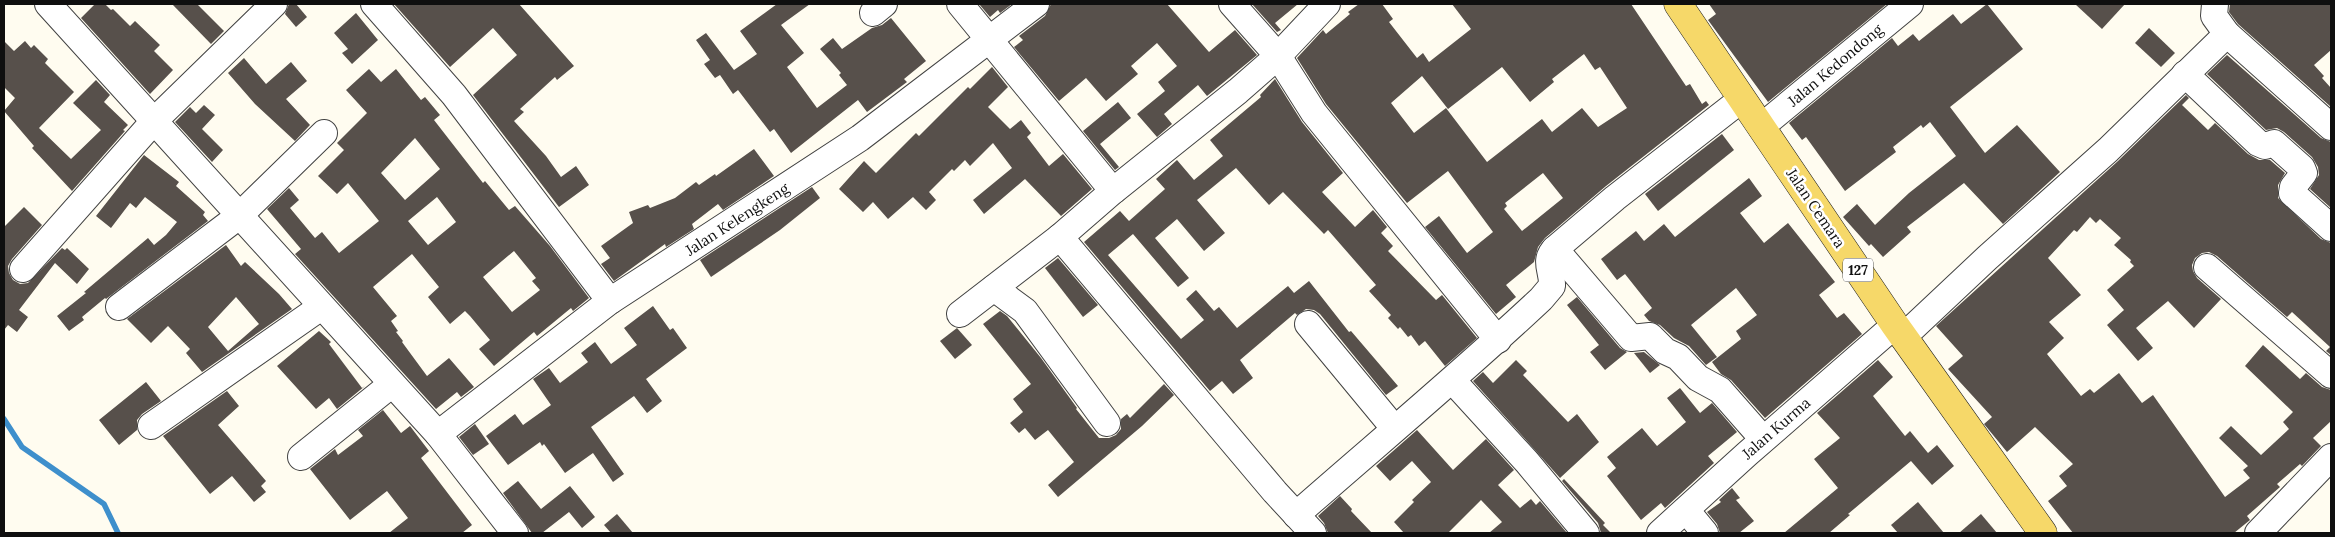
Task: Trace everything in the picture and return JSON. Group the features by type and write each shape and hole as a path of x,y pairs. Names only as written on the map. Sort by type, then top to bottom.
{"main road":[{"name":"Jalan Cemara","path":"1678,4 1899,331 2043,533"}],"street":[{"path":"48,4 438,434 515,533"},
{"path":"23,269 154,121 274,4"},
{"path":"374,4 454,95 610,301"},
{"path":"960,4 1113,191"},
{"name":"Jalan Kelengkeng","path":"438,434 610,301 860,138 1036,4"},
{"path":"1232,4 1278,56 1314,113 1498,340"},
{"path":"960,314 1060,237 1113,191 1238,91 1278,56 1327,4"},
{"name":"Jalan Kedondong","path":"1761,127 1910,4"},
{"path":"2215,4 2214,16 2227,34 2331,127"},
{"name":"Jalan Kurma","path":"1660,533 1763,439 1987,258 2108,150 2227,34"},
{"path":"2185,74 2258,143 2265,146 2274,143 2302,168 2304,173 2293,187 2292,193 2331,228"},
{"path":"1296,515 1394,428 1452,381 1550,290 1553,280 1548,257 1555,249 1614,198 1742,99"},
{"path":"119,308 239,216 324,133"},
{"path":"1060,237 1313,533"},
{"path":"1555,249 1631,338 1650,336 1665,351 1678,356 1698,378 1720,390 1763,439"},
{"path":"2207,267 2331,375"},
{"path":"994,288 1025,311 1107,423"},
{"path":"151,426 321,306"},
{"path":"1308,324 1394,428"},
{"path":"1452,381 1522,456 1586,533"},
{"path":"301,457 392,384"},
{"path":"2258,533 2331,457"},
{"path":"1686,510 1705,533"}],"building":[{"path":"95,4 105,4 111,10 113,9 130,26 135,21 160,45 154,51 173,70 150,94 81,18"},
{"path":"172,4 197,4 224,31 211,44"},
{"path":"289,4 296,4 307,17 296,27 285,14"},
{"path":"394,4 519,4 574,66 557,80 555,77 520,109 524,112 514,121 546,156 561,177 576,166 589,185 559,207 473,95 517,55 493,28 450,67"},
{"path":"777,4 810,4 781,25 804,53 787,67 817,108 847,85 839,75 841,73 820,49 833,38 842,49 872,28 882,25 891,18 926,61 904,79 907,82 867,112 858,100 791,153 774,129 770,132 738,90 733,94 720,75 715,78 704,64 710,60 696,40 706,33 734,70 757,54 740,31"},
{"path":"979,4 1012,4 1000,13 998,10 990,17"},
{"path":"1051,4 1167,4 1209,52 1235,30 1257,55 1207,96 1198,85 1164,114 1172,124 1157,137 1137,114 1165,91 1158,82 1177,66 1157,43 1131,66 1138,74 1106,101 1086,78 1059,101 1014,47 1023,40 1019,36 1045,16"},
{"path":"1252,4 1298,4 1275,23 1281,30 1277,32"},
{"path":"1359,4 1382,4 1393,19 1389,22 1417,58 1423,53 1429,62 1471,29 1452,4 1631,4 1686,86 1690,84 1702,104 1706,101 1709,105 1606,186 1545,238 1538,247 1534,262 1506,285 1516,297 1496,314 1425,227 1439,216 1467,253 1493,232 1448,171 1407,203 1326,104 1297,58 1323,30 1326,34 1350,14 1348,12","holes":["1584,54 1595,70 1600,67 1627,108 1598,127 1582,108 1552,132 1542,119 1487,162 1446,108 1414,133 1391,103 1422,76 1448,109 1502,67 1530,102 1554,82 1552,79","1543,173 1563,198 1522,231 1504,209 1507,206 1505,203"]},
{"path":"1709,4 1887,4 1768,102 1708,20 1716,14"},
{"path":"1987,4 2023,49 1950,107 1985,153 2017,125 2060,172 2003,224 1964,183 1907,227 1911,232 1883,257 1871,244 1869,246 1843,217 1857,204 1875,225 1909,193 1956,156 1930,122 1923,128 1921,125 1893,147 1896,152 1845,191 1806,137 1802,140 1789,123 1892,38 1898,46 1913,34 1919,41 1953,14 1961,24"},
{"path":"2075,4 2125,4 2102,29"},
{"path":"2230,4 2331,4 2331,50 2314,65 2324,76 2322,78 2331,88 2331,107 2238,24 2229,12"},
{"path":"356,13 378,40 352,64 342,53 348,49 334,33"},
{"path":"2149,28 2175,53 2161,67 2135,43"},
{"path":"4,41 14,51 25,41 31,48 34,45 48,59 45,63 74,92 39,128 71,159 101,130 73,103 96,80 110,95 104,102 128,125 123,130 125,131 72,191 32,148 34,146 4,111 15,98 4,87"},
{"path":"2227,55 2321,138 2331,142 2331,208 2310,189 2319,175 2318,167 2312,157 2284,132 2277,128 2266,130 2207,74"},
{"path":"244,58 266,84 291,62 307,81 286,99 310,125 295,141 255,104 228,73"},
{"path":"992,67 1008,87 988,107 1010,129 1021,120 1031,133 1027,137 1049,166 1063,154 1092,189 1061,216 1025,179 984,214 973,200 1012,168 993,143 970,166 965,160 954,171 952,169 929,192 936,200 926,210 913,197 888,219 873,202 863,212 839,189 864,161 876,173 916,133 919,136 968,87 970,89"},
{"path":"369,69 381,82 396,69 421,100 425,97 440,115 434,120 483,183 485,181 509,210 515,206 550,246 589,298 573,311 571,308 537,336 534,332 494,366 479,349 490,340 470,316 465,311 450,324 428,297 439,287 412,254 373,287 397,316 391,321 398,331 396,332 427,376 449,358 474,387 461,397 457,392 436,409 295,254 301,249 267,209 289,188 299,200 290,208 315,238 322,232 339,253 379,221 348,183 337,194 318,176 344,150 337,143 367,113 346,90","holes":["415,138 440,169 405,200 381,173","437,197 456,222 428,245 408,221","514,251 536,278 532,281 540,290 512,312 483,277"]},
{"path":"1275,79 1302,122 1343,173 1322,192 1355,227 1373,210 1387,227 1381,233 1393,246 1388,251 1436,300 1442,295 1477,338 1445,366 1425,341 1419,346 1411,335 1408,337 1400,327 1398,329 1388,318 1391,315 1369,291 1376,285 1328,230 1324,234 1283,192 1269,205 1236,168 1197,200 1225,233 1204,251 1177,219 1155,238 1189,278 1178,287 1133,234 1108,255 1181,339 1204,320 1186,299 1196,290 1214,311 1219,307 1237,328 1288,286 1294,293 1309,281 1349,332 1351,331 1398,386 1386,395 1320,314 1314,310 1306,309 1297,315 1295,313 1240,360 1253,378 1233,394 1222,381 1210,391 1084,242 1120,211 1129,221 1165,189 1156,179 1177,160 1194,180 1223,156 1210,140 1261,97 1260,95"},
{"path":"2186,95 2189,98 2182,105 2208,130 2215,123 2248,154 2259,160 2270,160 2285,173 2278,185 2278,198 2321,239 2331,243 2331,355 2326,351 2330,347 2292,312 2287,317 2217,256 2209,252 2202,253 2195,258 2192,265 2193,271 2197,278 2221,299 2194,328 2168,301 2136,328 2153,348 2138,361 2107,325 2124,310 2107,290 2134,266 2130,262 2131,260 2114,245 2121,238 2100,219 2096,223 2090,217 2077,232 2074,230 2048,258 2081,295 2049,322 2064,338 2047,354 2081,396 2090,389 2094,393 2119,373 2142,403 2153,395 2225,497 2250,478 2243,470 2248,466 2219,438 2231,426 2261,455 2289,429 2283,422 2293,412 2245,366 2263,345 2300,379 2306,373 2322,387 2331,390 2331,421 2313,438 2321,446 2302,466 2300,464 2277,484 2280,487 2247,516 2250,520 2234,533 2073,533 2048,501 2067,486 2059,476 2073,464 2035,427 2007,452 1984,424 1992,417 1948,369 1963,356 1936,326 2118,161"},
{"path":"1118,102 1131,118 1100,144 1119,167 1115,170 1083,131"},
{"path":"204,105 215,115 202,129 223,150 212,162 175,122 190,107 196,113"},
{"path":"1722,134 1734,150 1658,211 1645,194"},
{"path":"754,149 774,176 723,210 718,204 692,224 694,229 666,247 665,244 614,281 601,264 610,258 601,246 633,223 629,212 648,205 650,208 675,198 696,182 699,185 715,174 716,176"},
{"path":"144,155 179,182 176,186 205,212 203,215 208,221 105,298 82,317 84,320 69,331 57,316 148,238 154,245 177,222 145,197 136,208 130,203 111,228 96,216"},
{"path":"1749,178 1762,196 1740,213 1764,243 1788,223 1835,282 1819,295 1837,318 1844,313 1862,334 1765,418 1731,380 1721,374 1712,362 1741,339 1736,331 1757,315 1736,288 1691,325 1717,357 1706,365 1689,346 1674,338 1660,325 1649,321 1644,315 1652,308 1625,274 1617,280 1601,259 1636,231 1644,241 1664,224 1675,237"},
{"path":"812,187 820,198 780,230 711,277 700,260"},
{"path":"24,207 42,225 8,266 13,280 20,284 28,283 62,248 65,250 67,248 89,269 77,284 55,263 19,310 28,317 17,332 8,325 4,330 4,227"},
{"path":"226,245 241,266 245,262 292,309 202,372 186,353 190,349 168,326 151,343 127,319","holes":["236,297 259,324 228,351 208,327"]},
{"path":"1058,258 1098,305 1083,317 1045,268"},
{"path":"1577,297 1620,348 1627,352 1605,370 1590,352 1599,345 1567,305"},
{"path":"653,306 670,330 673,328 687,348 646,379 662,401 647,413 634,396 591,427 624,474 613,482 593,453 565,473 544,444 542,446 540,442 508,465 486,436 515,414 523,425 551,405 533,379 549,368 560,383 588,362 581,353 595,342 611,364 637,345 624,328"},
{"path":"1000,311 1007,316 1041,358 1076,409 1099,438 1109,438 1116,435 1121,429 1121,419 1127,414 1130,418 1164,384 1174,395 1142,426 1058,497 1048,485 1074,462 1048,430 1035,440 1025,428 1019,433 1010,423 1023,412 1013,399 1031,384 983,324"},
{"path":"957,328 972,345 955,359 940,341"},
{"path":"319,331 331,342 329,344 362,388 365,386 337,409 329,398 316,409 277,366"},
{"path":"1644,352 1660,365 1650,373 1634,353"},
{"path":"1516,360 1527,371 1523,375 1568,422 1577,414 1599,442 1560,478 1473,381 1483,372 1493,383"},
{"path":"1878,360 1893,377 1873,396 1905,436 1910,431 1928,453 1937,445 1954,466 1932,485 1911,461 1848,514 1850,515 1829,533 1784,533 1838,488 1814,459 1840,438 1817,413"},
{"path":"146,382 161,401 142,414 137,420 137,430 119,445 99,420"},
{"path":"1680,388 1700,413 1712,403 1737,432 1708,456 1714,463 1665,508 1661,503 1641,520 1607,476 1616,468 1607,457 1642,428 1657,446 1686,422 1667,398"},
{"path":"227,391 239,406 218,425 266,481 261,486 266,492 254,502 232,476 210,494 163,436"},
{"path":"383,410 401,433 410,426 429,451 421,458 472,525 462,533 389,533 408,518 387,491 350,520 310,469 335,449 338,455 363,436 358,430"},
{"path":"475,424 489,444 473,455 459,437"},
{"path":"1417,430 1453,470 1486,439 1514,470 1498,485 1520,508 1531,499 1536,505 1540,501 1567,533 1489,533 1502,522 1481,500 1448,533 1404,533 1394,522 1414,502 1412,500 1431,482 1412,461 1390,481 1376,466"},
{"path":"1564,479 1605,523 1603,525 1611,533 1601,533 1598,523 1562,481"},
{"path":"518,481 541,509 570,486 595,517 582,528 569,512 542,533 532,533 503,493"},
{"path":"1732,488 1740,498 1736,500 1754,521 1739,533 1720,533 1717,524 1707,512 1721,502 1719,500"},
{"path":"1340,496 1372,533 1328,533 1324,523 1318,516"},
{"path":"1918,502 1944,533 1898,533 1891,525"},
{"path":"617,514 633,533 611,533 604,525"},
{"path":"1981,514 1997,533 1959,533"}],"waterway":[{"path":"4,419 22,447 104,504 118,533"}]}
